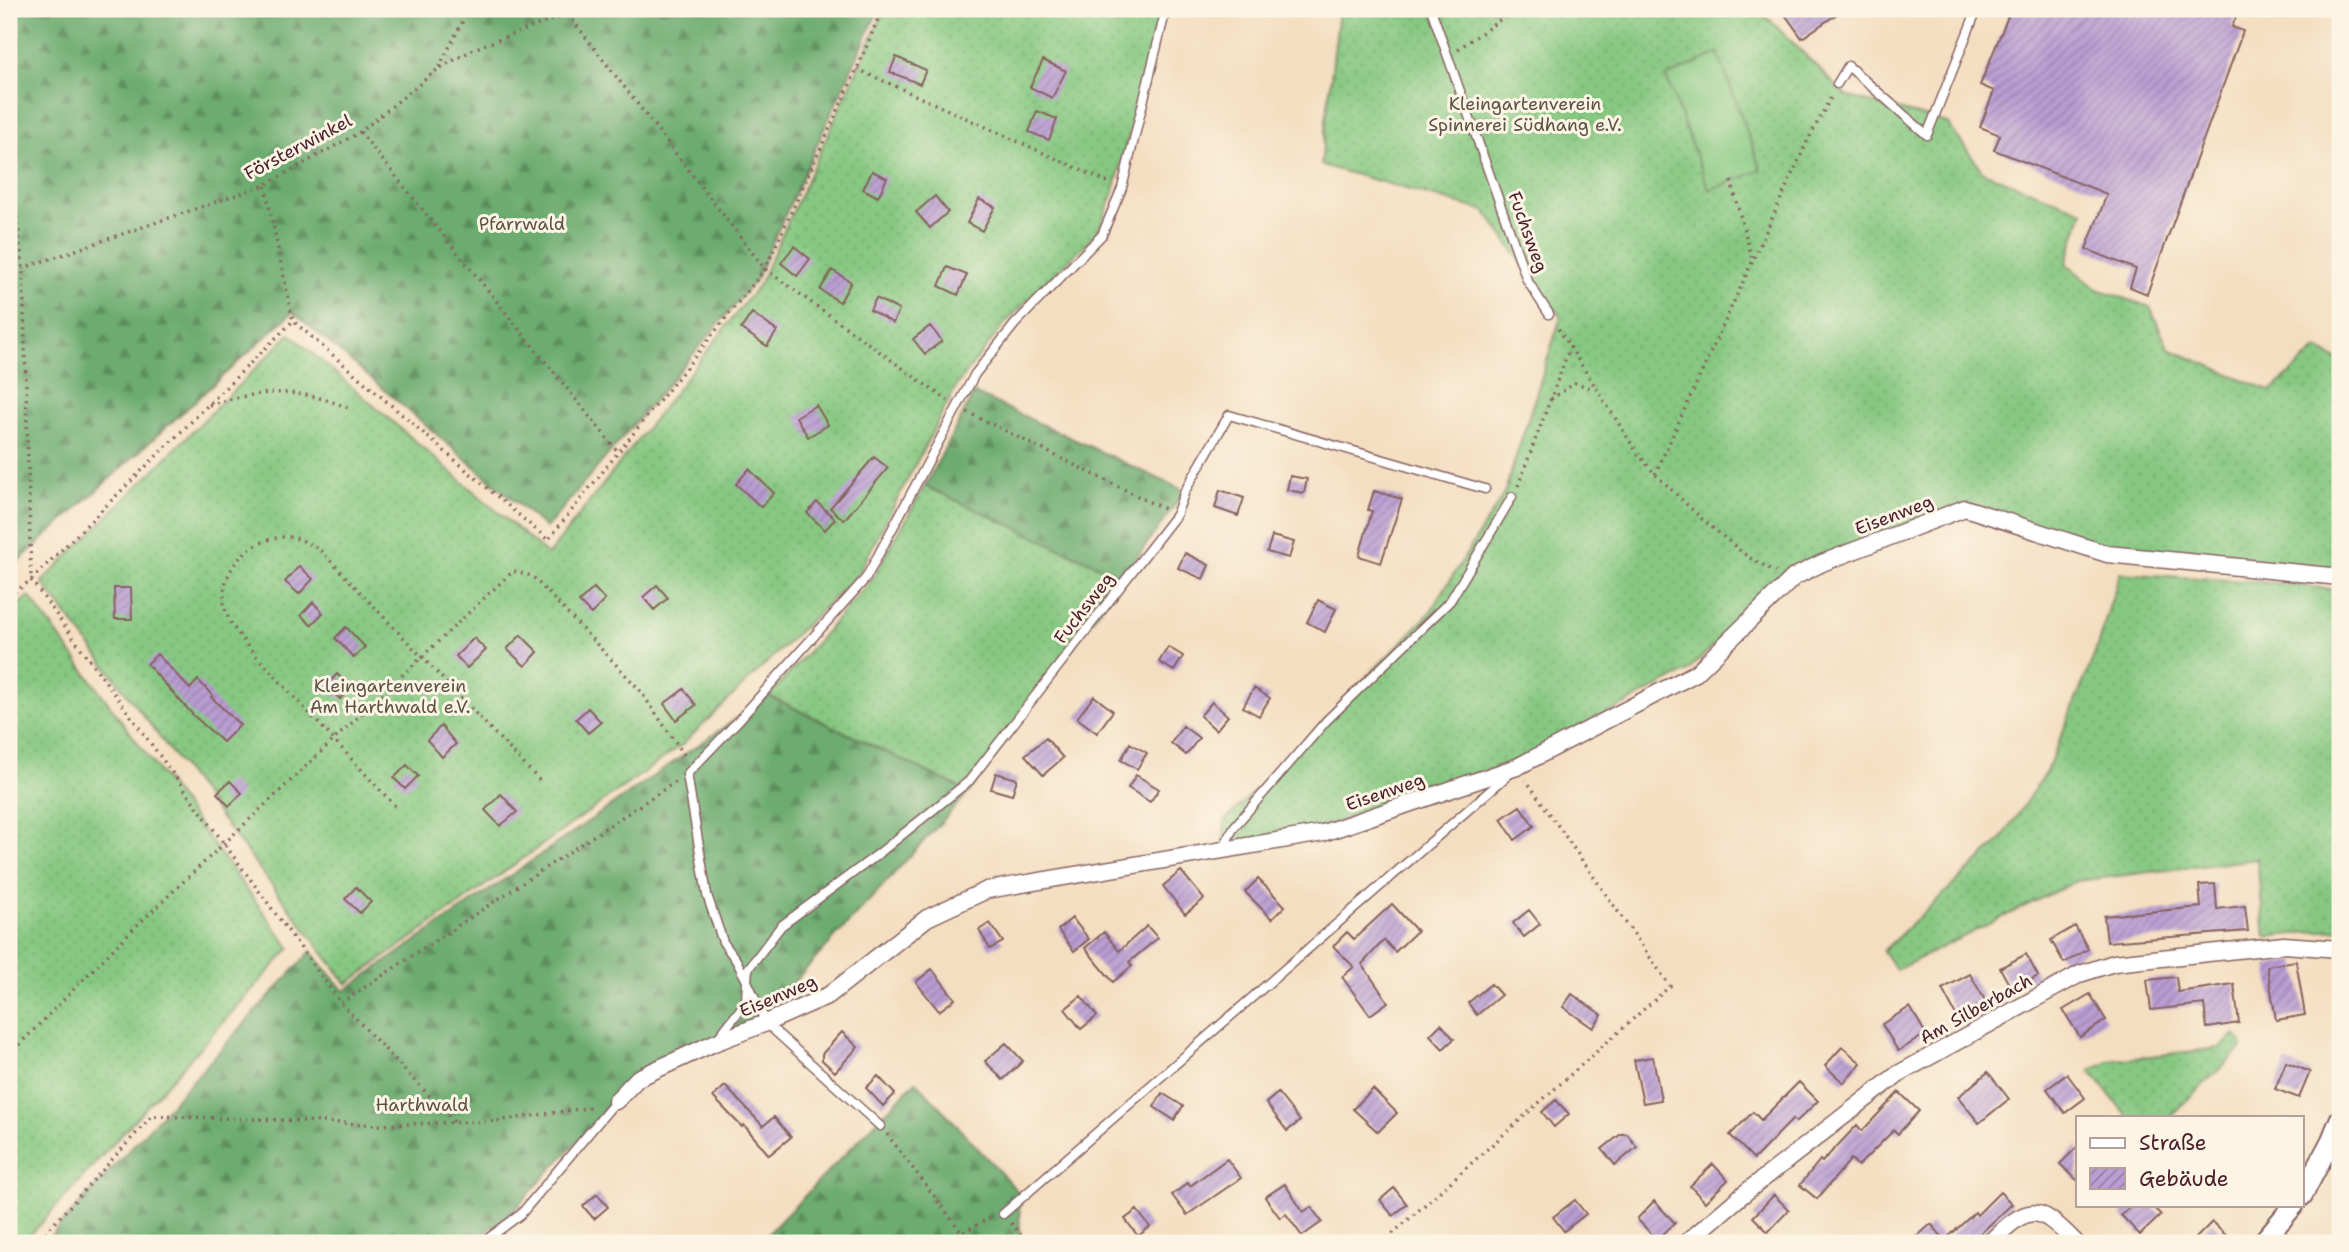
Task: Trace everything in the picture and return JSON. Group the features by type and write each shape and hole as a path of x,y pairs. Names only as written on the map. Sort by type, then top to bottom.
{"street":[{"name":"Eisenweg","path":"615,1101 638,1079 714,1043 829,995 927,918 987,890 1323,833 1517,767 1696,673 1794,577 1822,563 1965,509 2107,554 2340,577"},
{"name":"Am Silberbach","path":"1686,1243 1741,1196 1898,1074 2080,974 2114,963 2284,945 2340,949"},
{"path":"2304,1192 2340,1119"},
{"path":"2262,1243 2293,1206"},
{"path":"1989,1243 2022,1214 2039,1213 2055,1222 2076,1243"}],"lane":[{"path":"880,1126 766,1023 736,960 723,942 707,895 690,770 737,722 866,578 975,374 1015,324 1102,235 1122,188 1166,9"},
{"name":"Fuchsweg","path":"1432,9 1527,280 1549,314"},
{"path":"1837,84 1848,66 1927,135 1977,9"},
{"name":"Fuchsweg","path":"747,981 748,968 781,926 877,855 969,780 1176,515 1185,491 1229,415 1485,489"},
{"path":"1221,851 1234,827 1327,720 1451,601 1512,497"},
{"path":"1003,1214 1517,767"},
{"path":"714,1043 746,1002 747,981"},
{"name":"Eisenweg","path":"482,1243 521,1214 615,1101"}],"path":[{"path":"438,69 469,9"},
{"name":"Försterwinkel","path":"9,273 265,185 360,132 438,69 476,48 566,11 581,9"},
{"path":"265,185 293,321 548,540 765,269 882,9"},
{"path":"1450,55 1516,9"},
{"path":"566,11 765,269"},
{"path":"857,69 1122,188"},
{"path":"1656,474 1807,142 1837,84"},
{"path":"360,132 619,453"},
{"path":"9,147 23,269 31,580 341,1003 454,1122"},
{"path":"1731,181 1753,261"},
{"path":"1549,314 1638,454 1656,474 1703,520 1748,557 1794,577"},
{"path":"9,597 31,580 293,321"},
{"path":"1512,497 1570,347"},
{"path":"1550,399 1575,383 1596,389"},
{"path":"207,405 237,397 293,392 323,397 351,409"},
{"path":"395,806 249,648 230,623 223,601 227,575 241,555 263,541 286,537 305,540 321,551 540,781"},
{"path":"9,1055 128,934 513,571 532,576 639,689 690,770 341,1003"},
{"path":"1382,1243 1670,986 1517,767"},
{"path":"36,1243 152,1116 285,1119 381,1125 498,1121 555,1114 615,1101"},
{"path":"880,1126 962,1233"},
{"path":"953,1243 962,1233 996,1214 1003,1214 1027,1243"}],"green space":[{"name":"Pfarrwald","path":"9,9 879,9 755,281 546,528 293,312 9,570"},
{"name":"Kleingartenverein Am Harthwald e.V.","path":"885,9 1147,9 1160,17 1113,195 1097,233 1006,322 957,385 858,574 682,745 347,984 42,582 290,334 548,555 760,283"},
{"name":"Kleingartenverein Spinnerei Südhang e.V.","path":"1339,9 1754,9 1770,20 1846,96 1947,123 1983,172 2083,211 2066,264 2097,289 2150,307 2169,349 2271,391 2317,349 2340,361 2340,569 2107,550 1965,504 1787,567 1768,591 1688,671 1519,760 1320,828 1223,846 1225,821 1429,614 1504,494 1561,317 1485,211 1321,165"},
{"path":"1718,53 1761,170 1709,190 1666,77"},
{"path":"974,393 1185,491 1123,577 925,486"},
{"path":"925,486 1123,577 969,792 769,696 871,581"},
{"path":"2120,573 2340,590 2340,929 2265,937 2257,859 2076,881 1896,970 1883,951 2001,840 2047,770 2093,659"},
{"path":"29,596 290,948 23,1243 9,1243 9,612"},
{"name":"Harthwald","path":"769,696 969,792 761,1018 634,1079 515,1209 473,1243 44,1243 311,951 344,991"},
{"path":"2235,1035 2241,1041 2242,1048 2170,1116 2127,1116 2090,1071 2108,1061 2220,1048"},
{"path":"916,1081 1019,1193 1020,1243 759,1243"}],"building":[{"path":"1781,9 1844,9 1802,38"},
{"path":"2011,9 2239,9 2232,27 2243,31 2147,294 2130,287 2136,269 2086,249 2107,194 1994,150 2000,135 1980,127 1994,91 1980,85"},
{"path":"896,57 926,70 920,84 890,72"},
{"path":"1043,60 1066,71 1052,98 1030,87"},
{"path":"1037,111 1057,119 1049,140 1029,132"},
{"path":"872,171 887,178 878,197 863,189"},
{"path":"935,196 948,212 930,228 916,212"},
{"path":"979,199 995,207 982,231 967,223"},
{"path":"794,246 810,259 797,276 781,263"},
{"path":"947,267 967,275 958,295 939,286"},
{"path":"832,270 851,282 840,302 820,290"},
{"path":"876,298 899,310 893,323 870,310"},
{"path":"752,313 777,331 767,346 741,329"},
{"path":"930,326 942,341 925,354 913,339"},
{"path":"816,405 828,425 808,437 796,417"},
{"path":"874,457 888,468 844,520 830,508"},
{"path":"749,469 774,493 761,507 736,484"},
{"path":"1290,476 1307,479 1304,493 1287,490"},
{"path":"1220,490 1244,498 1238,516 1215,508"},
{"path":"1374,491 1402,499 1381,563 1359,556 1372,511 1368,510"},
{"path":"817,502 835,519 825,530 807,513"},
{"path":"1272,536 1294,542 1289,558 1267,552"},
{"path":"1185,553 1209,565 1203,579 1178,568"},
{"path":"299,566 313,579 299,594 285,582"},
{"path":"657,585 668,598 654,610 643,597"},
{"path":"114,588 131,588 132,619 115,619"},
{"path":"594,588 605,600 591,614 579,602"},
{"path":"1318,600 1336,609 1325,632 1307,622"},
{"path":"313,602 323,613 311,625 301,615"},
{"path":"346,627 365,647 354,658 335,638"},
{"path":"521,635 538,652 525,666 507,649"},
{"path":"474,638 486,650 467,668 456,656"},
{"path":"1168,647 1183,656 1174,671 1159,662"},
{"path":"157,654 190,689 198,680 240,725 223,742 193,715 147,664"},
{"path":"337,674 351,687 340,699 326,686"},
{"path":"1254,688 1270,698 1259,716 1243,707"},
{"path":"684,689 696,705 676,720 664,704"},
{"path":"1094,696 1113,711 1097,733 1077,718"},
{"path":"1212,702 1228,716 1216,730 1200,716"},
{"path":"588,708 601,722 588,733 576,719"},
{"path":"441,726 456,744 442,757 427,740"},
{"path":"1183,726 1199,738 1186,755 1171,743"},
{"path":"1046,738 1063,758 1043,775 1025,755"},
{"path":"1130,743 1147,753 1137,769 1121,760"},
{"path":"407,765 418,776 405,789 394,778"},
{"path":"996,773 1017,779 1012,795 991,789"},
{"path":"1136,775 1159,789 1150,802 1128,788"},
{"path":"230,781 242,793 229,806 217,793"},
{"path":"501,794 517,812 500,826 485,810"},
{"path":"1520,806 1534,826 1515,840 1501,819"},
{"path":"1181,871 1204,899 1185,914 1163,886"},
{"path":"1258,879 1285,906 1272,919 1245,892"},
{"path":"2215,884 2217,909 2245,906 2248,931 2107,942 2104,916 2201,907 2199,885"},
{"path":"356,887 371,902 360,913 345,899"},
{"path":"1392,904 1417,931 1395,952 1384,940 1362,964 1388,1002 1370,1015 1342,977 1354,967 1333,946 1347,932 1354,939"},
{"path":"1529,910 1540,924 1524,937 1513,923"},
{"path":"1072,918 1089,939 1074,951 1058,930"},
{"path":"990,923 1003,942 990,949 979,930"},
{"path":"1147,926 1158,938 1129,962 1132,966 1113,982 1085,948 1104,932 1119,951"},
{"path":"2075,926 2088,949 2064,963 2051,940"},
{"path":"2026,954 2038,976 2012,990 2000,968"},
{"path":"2296,961 2305,1015 2276,1020 2267,966"},
{"path":"932,969 955,999 939,1011 916,982"},
{"path":"1970,974 1986,1002 1957,1017 1942,989"},
{"path":"2176,977 2178,992 2234,984 2239,1023 2207,1028 2204,1004 2151,1010 2147,980"},
{"path":"1491,984 1501,995 1477,1015 1468,1003"},
{"path":"1572,994 1602,1015 1593,1028 1563,1007"},
{"path":"2090,994 2106,1020 2080,1037 2063,1010"},
{"path":"1081,996 1097,1016 1081,1029 1065,1009"},
{"path":"1910,1007 1926,1034 1898,1051 1882,1024"},
{"path":"1441,1024 1454,1039 1443,1049 1430,1035"},
{"path":"842,1032 858,1047 835,1072 822,1060 822,1054"},
{"path":"1006,1043 1023,1061 1003,1080 985,1061"},
{"path":"1842,1047 1861,1063 1844,1083 1825,1066"},
{"path":"1653,1057 1661,1100 1643,1103 1634,1060"},
{"path":"2286,1062 2310,1072 2299,1098 2275,1089"},
{"path":"1988,1072 2009,1099 1979,1123 1958,1097"},
{"path":"2067,1074 2085,1098 2065,1113 2047,1089"},
{"path":"878,1076 895,1094 883,1106 866,1088"},
{"path":"1799,1082 1818,1101 1796,1122 1793,1119 1754,1159 1730,1135 1753,1112 1761,1120"},
{"path":"725,1086 763,1126 774,1117 791,1137 769,1155 744,1125 742,1127 713,1097"},
{"path":"1373,1089 1397,1113 1378,1132 1353,1109"},
{"path":"1899,1092 1919,1111 1898,1134 1894,1130 1858,1166 1851,1159 1817,1199 1800,1185 1820,1160 1822,1162 1857,1125 1862,1131"},
{"path":"1162,1093 1183,1106 1174,1120 1154,1107"},
{"path":"1278,1093 1300,1121 1287,1131 1266,1103"},
{"path":"1556,1100 1569,1114 1554,1127 1542,1112"},
{"path":"1621,1134 1627,1134 1637,1147 1615,1165 1602,1149"},
{"path":"2076,1148 2076,1179 2060,1164"},
{"path":"1227,1159 1241,1178 1187,1215 1172,1195 1188,1183 1190,1186"},
{"path":"1713,1164 1728,1180 1705,1202 1690,1186"},
{"path":"1285,1184 1303,1212 1311,1207 1322,1222 1302,1236 1286,1214 1280,1218 1265,1197"},
{"path":"1394,1188 1407,1204 1393,1216 1380,1200"},
{"path":"2000,1192 2012,1204 1970,1243 1910,1243 1931,1224 1945,1240 1975,1212 1977,1215"},
{"path":"597,1194 608,1207 594,1219 583,1206"},
{"path":"1774,1195 1789,1210 1768,1232 1753,1217"},
{"path":"1575,1200 1586,1214 1564,1231 1553,1217"},
{"path":"1654,1201 1675,1223 1657,1240 1637,1219"},
{"path":"2131,1206 2152,1206 2161,1215 2140,1235 2121,1215"},
{"path":"1137,1210 1150,1227 1138,1236 1125,1219"},
{"path":"2212,1222 2234,1243 2191,1243"}]}
